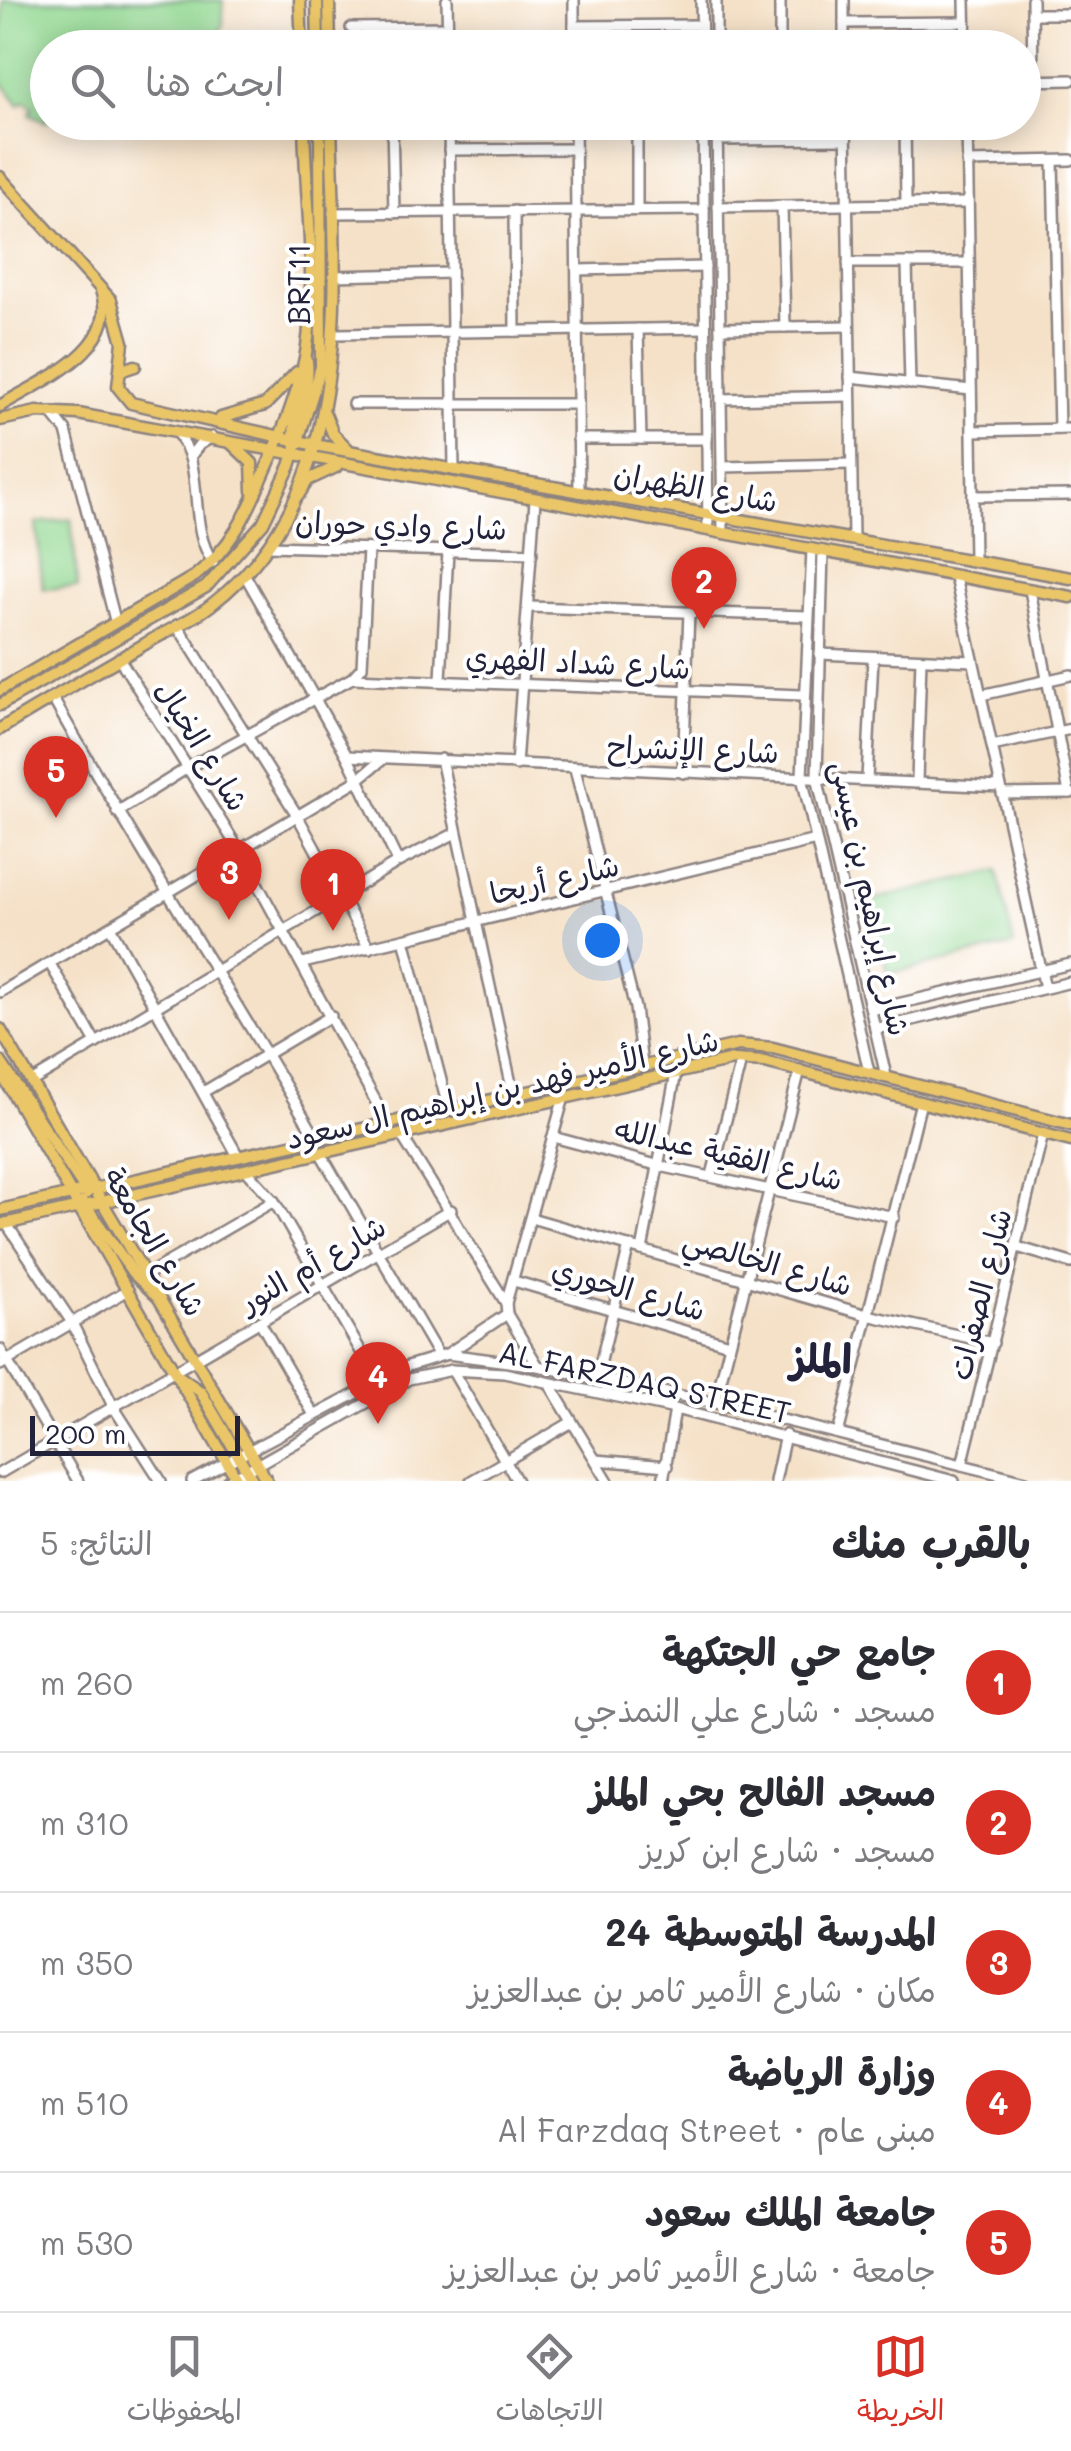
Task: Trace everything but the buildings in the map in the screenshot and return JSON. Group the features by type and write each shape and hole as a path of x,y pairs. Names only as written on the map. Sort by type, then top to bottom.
{"main road":[{"path":"300,0 301,30"},
{"path":"317,0 318,30"},
{"path":"328,0 329,30"},
{"path":"296,446 308,380 304,358 308,264 305,140"},
{"name":"BRT11","path":"0,708 189,598 224,572 264,523 296,446 321,367 324,337 320,140"},
{"path":"284,518 324,409 336,334 331,140"},
{"path":"0,177 94,278 116,308 122,334 120,392 132,403 280,435 296,446"},
{"path":"0,406 84,353 96,339 104,304 94,278"},
{"path":"122,334 138,340"},
{"path":"206,419 236,416 265,405 281,393 304,358"},
{"path":"0,690 213,562 236,534 250,506 280,435 304,358"},
{"path":"120,371 135,366"},
{"path":"324,409 333,434 353,452"},
{"path":"0,420 51,412 78,414 274,451 296,446"},
{"path":"226,440 248,457 254,469 250,506"},
{"name":"شارع الظهران","path":"296,446 313,444 1071,578"},
{"name":"شارع الظهران","path":"296,446 308,458 347,466 1071,597"},
{"path":"0,729 208,607 244,575 268,546 308,480 328,468 347,466"},
{"name":"شارع الجامعة","path":"0,1029 90,1190 103,1202 197,1359 239,1456 237,1477 253,1481"},
{"name":"شارع الأمير فهد بن إبراهيم ال سعود","path":"0,1210 729,1046 756,1045 1071,1124"},
{"path":"0,1060 90,1190"},
{"name":"شارع الأمير فهد بن إبراهيم ال سعود","path":"3,1224 676,1072 741,1061 800,1070 1071,1141"},
{"name":"شارع الجامعة","path":"0,1071 178,1375 239,1456 257,1463 268,1481"},
{"path":"82,1206 133,1273 164,1302"}],"street":[{"path":"447,0 447,30"},
{"path":"574,0 574,30"},
{"path":"701,0 701,30"},
{"path":"716,0 716,30"},
{"path":"780,0 780,30"},
{"path":"844,0 844,30"},
{"path":"965,0 966,30"},
{"path":"1031,30 1032,0"},
{"path":"1032,14 1071,14"},
{"path":"844,23 966,22"},
{"path":"574,26 701,25"},
{"path":"351,28 447,27"},
{"path":"1041,81 1071,80"},
{"path":"392,140 394,212"},
{"path":"449,140 454,470"},
{"path":"575,140 579,492"},
{"path":"637,140 637,210"},
{"path":"703,140 708,530"},
{"path":"718,140 723,533"},
{"path":"846,140 852,538"},
{"path":"905,140 906,204"},
{"path":"967,140 974,560"},
{"path":"449,150 575,149"},
{"path":"1053,160 1058,430"},
{"path":"968,162 1071,160"},
{"path":"718,207 968,203"},
{"path":"782,206 785,327"},
{"path":"333,213 704,210"},
{"path":"514,211 516,331"},
{"path":"908,263 910,384"},
{"path":"848,264 969,263"},
{"path":"576,270 705,268"},
{"path":"334,276 451,273"},
{"path":"720,328 849,326"},
{"path":"336,334 706,328"},
{"path":"638,330 641,439"},
{"path":"1056,351 1071,351"},
{"path":"850,377 971,390"},
{"path":"721,398 850,396"},
{"path":"352,404 578,404"},
{"path":"51,412 66,431 115,620"},
{"path":"66,431 78,414"},
{"path":"972,431 1071,429"},
{"path":"176,431 190,458 202,540 213,562"},
{"path":"190,458 199,445 212,438"},
{"path":"578,439 707,439"},
{"path":"722,466 851,464"},
{"path":"973,496 1071,495"},
{"path":"516,765 525,686 534,500"},
{"name":"شارع وادي حوران","path":"268,546 532,553"},
{"name":"شارع شداد الفهري","path":"116,812 310,698 352,678 362,667 368,548"},
{"path":"818,550 807,616 802,777 870,1072"},
{"name":"شارع إبراهيم بن عيسى","path":"818,550 816,777 886,1076"},
{"path":"442,680 448,552"},
{"path":"244,575 310,698 347,756 398,862"},
{"path":"955,577 1045,988"},
{"path":"1030,590 1070,793"},
{"path":"529,607 807,616"},
{"path":"683,773 689,612"},
{"path":"177,625 249,734 344,897 369,948"},
{"path":"820,654 973,661"},
{"name":"شارع الخيال","path":"120,658 238,850 387,1122"},
{"path":"868,780 873,658"},
{"path":"917,782 921,660"},
{"path":"980,694 1071,675"},
{"name":"شارع شداد الفهري","path":"352,678 802,696"},
{"path":"52,698 116,812 218,970 316,1138"},
{"path":"992,746 1071,729"},
{"name":"شارع الإنشراح","path":"347,756 917,782 1070,793"},
{"path":"442,759 512,1093"},
{"path":"0,992 356,781 382,760"},
{"path":"574,768 634,1008 642,1064"},
{"path":"31,1082 398,862 456,833"},
{"name":"شارع أريحا","path":"303,963 816,840"},
{"path":"110,927 158,1006 238,1156"},
{"path":"404,939 448,1107"},
{"path":"50,964 96,1044"},
{"path":"871,1010 1071,964"},
{"path":"875,1029 1071,982"},
{"path":"205,1092 331,1016"},
{"path":"712,1175 741,1061"},
{"path":"715,1402 800,1070"},
{"path":"642,1250 676,1072"},
{"path":"0,1099 12,1092"},
{"path":"192,1481 378,1381 443,1354 507,1309 564,1097"},
{"path":"840,1430 921,1102"},
{"name":"شارع الصفرات","path":"962,1465 1043,1134"},
{"path":"402,1136 451,1210 538,1366"},
{"name":"شارع الفقية عبدالله","path":"552,1137 660,1166 772,1187 894,1217"},
{"path":"321,1154 443,1354"},
{"path":"246,1170 274,1202 378,1381"},
{"path":"148,1274 274,1202"},
{"name":"شارع أم النور","path":"178,1375 197,1359 451,1210"},
{"name":"شارع الخالصي","path":"531,1218 867,1315 993,1343"},
{"path":"3,1224 72,1322 113,1406 161,1481"},
{"path":"597,1377 629,1246"},
{"path":"1017,1247 1071,1263"},
{"name":"شارع الحوري","path":"514,1280 729,1344"},
{"path":"4,1363 128,1290"},
{"path":"260,1322 314,1414"},
{"path":"0,1349 4,1363 78,1481"},
{"name":"AL FARZDAQ STREET","path":"443,1354 538,1366 715,1402 840,1430 1026,1481"},
{"path":"452,1370 517,1481"},
{"name":"AL FARZDAQ STREET","path":"237,1477 409,1378 452,1370 504,1372 675,1409 954,1481"},
{"path":"0,1472 55,1444 113,1406 178,1375"},
{"path":"550,1384 608,1481"},
{"path":"663,1481 675,1409"},
{"path":"471,1481 572,1422"},
{"path":"774,1481 785,1435"},
{"path":"596,1460 667,1466"}],"green space":[{"path":"3,0 223,1 220,30 30,30 30,105 24,101 19,105 0,80"},
{"path":"71,519 78,587 43,589 36,523"},
{"path":"997,871 1014,945 888,974 871,900"}],"place":[{"name":"مسجد الفالح بحي الملز","path":"704,629"},
{"name":"جامعة الملك سعود","path":"56,818"},
{"name":"المدرسة المتوسطة 24","path":"229,920"},
{"name":"جامع حي الجتكهة","path":"333,931"},
{"name":"وزارة الرياضة","path":"378,1424"}],"district":[{"name":"الملز","path":"821,1357"}]}
